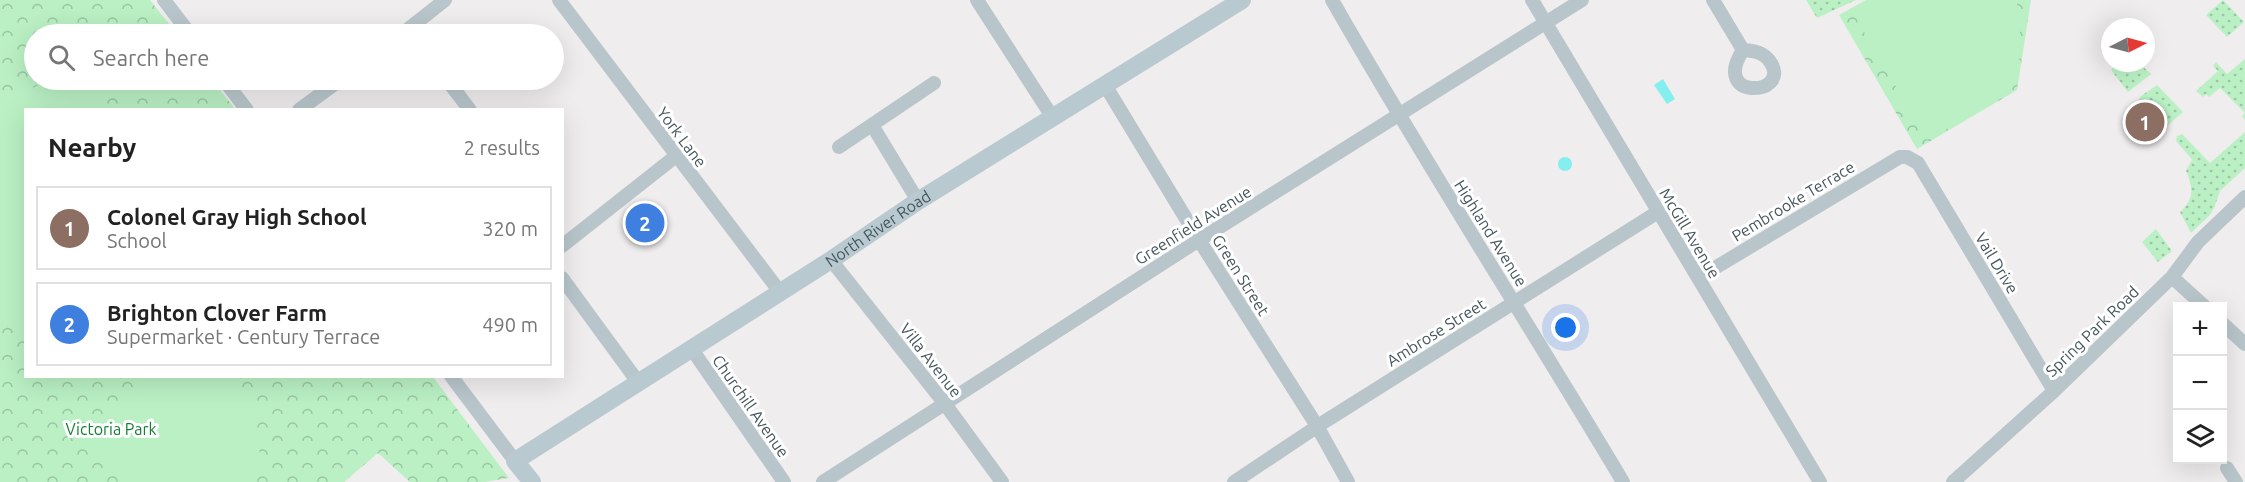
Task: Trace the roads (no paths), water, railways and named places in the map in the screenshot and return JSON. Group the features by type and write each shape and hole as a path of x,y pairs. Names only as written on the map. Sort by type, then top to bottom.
{"main road":[{"name":"North River Road","path":"515,461 831,260 918,201 1242,0"},
{"path":"515,461 532,482"}],"street":[{"path":"164,0 182,24"},
{"path":"418,24 445,0"},
{"name":"York Lane","path":"559,0 780,292"},
{"path":"977,0 1053,118"},
{"name":"Highland Avenue","path":"1332,0 1398,116 1515,302 1623,482"},
{"name":"McGill Avenue","path":"1532,0 1820,482"},
{"name":"Greenfield Avenue","path":"823,482 1199,240 1582,0"},
{"path":"1713,0 1743,50"},
{"path":"839,147 934,83"},
{"name":"Green Street","path":"1105,85 1199,240 1317,426 1348,482"},
{"path":"232,90 245,108"},
{"path":"302,108 326,90"},
{"path":"455,90 468,108"},
{"path":"872,125 918,201"},
{"path":"564,244 676,156"},
{"name":"Pembrooke Terrace","path":"1698,278 1900,157 1907,157"},
{"name":"Vail Drive","path":"1907,157 1918,163 2054,390"},
{"name":"Spring Park Road","path":"1953,482 2054,390 2172,277 2198,242 2245,197"},
{"name":"Ambrose Street","path":"1234,482 1317,426 1658,212"},
{"name":"Villa Avenue","path":"831,260 945,404 1002,482"},
{"path":"2172,277 2200,302"},
{"path":"564,281 638,382"},
{"path":"2227,327 2245,344"},
{"name":"Churchill Avenue","path":"691,348 784,482"},
{"path":"453,378 515,461"},
{"path":"2227,468 2236,482"}],"water":[{"path":"1663,79 1675,99 1667,104 1654,85"},
{"path":"1565,157 1570,159 1572,164 1570,169 1565,171 1560,169 1558,164 1560,159"}],"place":[{"name":"Colonel Gray High School","path":"2145,122"},
{"name":"Brighton Clover Farm","path":"645,223"}],"park label":[{"name":"Victoria Park","path":"111,429"}]}
